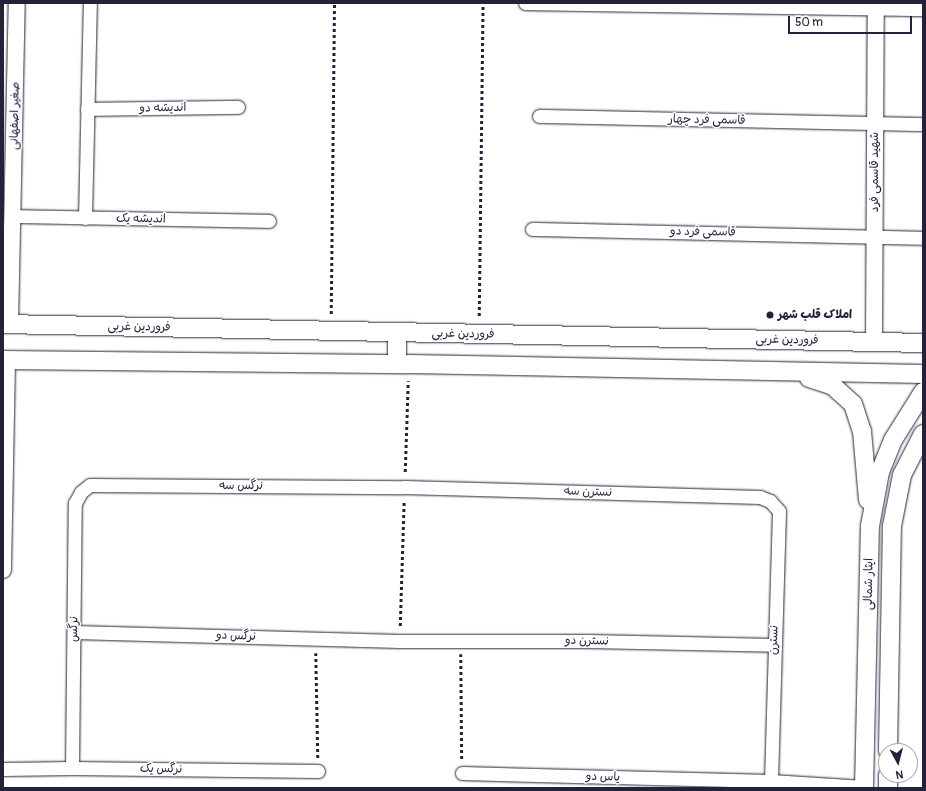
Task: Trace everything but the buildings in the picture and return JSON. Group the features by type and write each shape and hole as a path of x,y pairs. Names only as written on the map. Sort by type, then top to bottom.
{"main road":[{"name":"فروردین غربی","path":"6,324 923,343"},
{"path":"397,333 397,364"},
{"path":"5,360 397,364 923,374"},
{"path":"791,372 833,386 853,404 862,431 870,526"},
{"name":"ایثار شمالی","path":"864,787 870,526 880,472 893,440 923,392"},
{"name":"ایثار شمالی","path":"888,743 892,526 902,475 923,434"}],"street":[{"name":"صغیر اصفهانی","path":"6,324 12,216 17,3"},
{"path":"85,218 90,3"},
{"path":"525,3 876,5 923,9"},
{"name":"شهید قاسمی فرد","path":"874,342 876,5"},
{"name":"اندیشه دو","path":"87,109 238,107"},
{"name":"قاسمی فرد چهار","path":"539,116 923,124"},
{"name":"اندیشه یک","path":"12,216 269,221"},
{"name":"قاسمی فرد دو","path":"532,229 923,238"},
{"path":"3,570 5,360"},
{"name":"نرگس سه","path":"80,492 90,485 404,487"},
{"name":"نسترن سه","path":"404,487 760,497 770,501"},
{"name":"نرگس","path":"72,768 75,503 80,492"},
{"name":"نسترن","path":"770,501 779,511 771,781"},
{"name":"نرگس دو","path":"74,632 399,641"},
{"name":"نسترن دو","path":"399,641 461,640 774,645"},
{"name":"نرگس یک","path":"3,769 72,768 318,770"},
{"name":"یاس دو","path":"462,773 771,781 864,787"}],"path":[{"path":"331,331 334,3"},
{"path":"479,334 483,3"},
{"path":"316,638 318,770"},
{"path":"461,640 462,773"}],"place":[{"name":"املاک قلب شهر","path":"770,315"}]}
